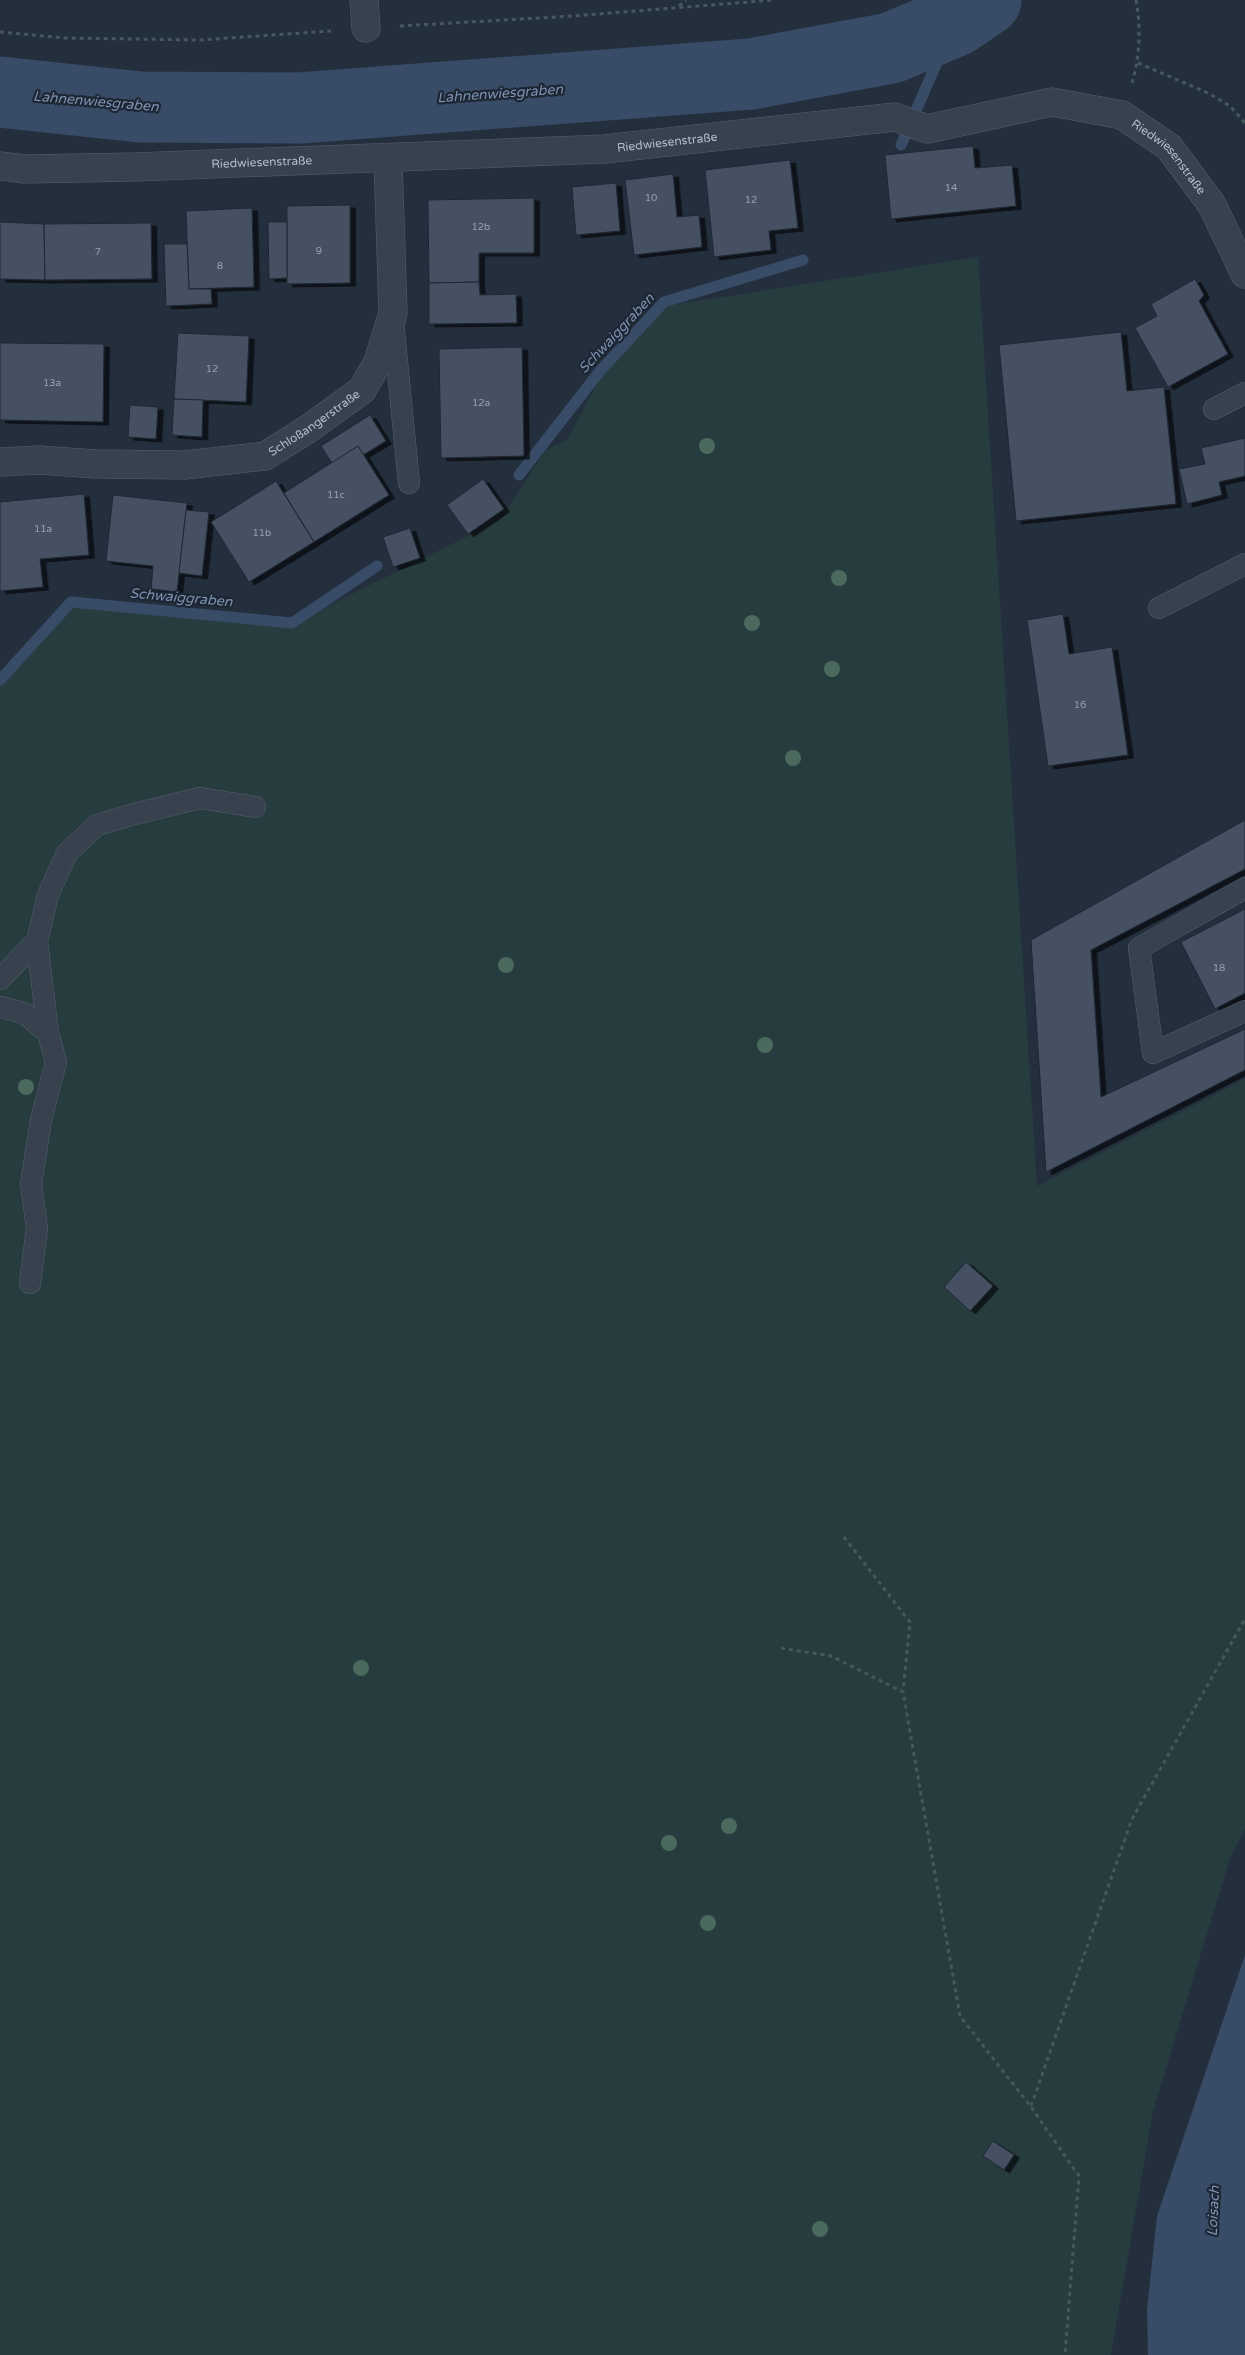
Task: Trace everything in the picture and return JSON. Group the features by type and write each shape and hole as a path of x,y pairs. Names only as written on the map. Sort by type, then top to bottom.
{"street":[{"path":"364,0 366,28"},
{"name":"Riedwiesenstraße","path":"0,166 25,170 388,158 605,148 895,117 927,129 1052,102 1122,115 1169,147 1212,204 1245,274"},
{"name":"Schloßangerstraße","path":"0,462 39,460 96,464 185,465 265,456 308,429 362,390 378,362 392,313 388,158"}],"lane":[{"path":"392,313 409,482"},
{"path":"1214,409 1245,392"},
{"path":"1158,608 1245,564"},
{"path":"30,1282 37,1228 31,1184 41,1120 56,1062 48,1033 37,941 48,895 67,854 97,825 200,798 255,806"},
{"path":"1245,888 1139,948 1153,1053 1245,1011"},
{"path":"0,979 37,941"},
{"path":"0,1007 24,1013 48,1033"}],"path":[{"path":"679,7 686,0"},
{"path":"1122,115 1138,63 1139,16 1136,0"},
{"path":"1138,63 1208,93 1230,106 1245,123"},
{"path":"844,1537 910,1622 903,1692 960,2016 1031,2107 1079,2176 1065,2355"},
{"path":"1031,2107 1132,1819 1245,1619"},
{"path":"781,1648 832,1656 903,1692"}],"green space":[{"path":"978,257 1037,1186 1245,1079 1245,1829 1230,1858 1153,2111 1111,2355 0,2355 0,684 73,605 292,624 500,520 545,451 567,440 603,373 665,306"}],"water":[{"name":"Loisach","path":"1245,1955 1245,2355 1148,2355 1147,2310 1157,2216"}],"building":[{"path":"973,146 975,168 1012,165 1016,206 891,219 885,155"},
{"path":"790,160 798,228 769,231 771,250 714,257 705,170"},
{"path":"673,174 677,217 699,215 702,247 634,255 625,180"},
{"path":"616,183 620,231 576,235 572,187"},
{"path":"534,198 534,253 479,253 479,282 429,283 428,200"},
{"path":"350,205 350,283 287,284 287,206"},
{"path":"252,208 254,287 189,289 186,211"},
{"path":"0,222 44,224 45,280 0,279"},
{"path":"268,222 287,222 287,278 269,279"},
{"path":"151,223 152,279 45,280 44,224"},
{"path":"164,244 187,244 189,289 211,289 212,304 166,306"},
{"path":"1195,279 1204,295 1199,301 1228,354 1168,387 1135,328 1157,316 1151,304"},
{"path":"479,282 480,295 516,294 517,323 429,324 429,283"},
{"path":"1121,332 1127,391 1164,387 1176,504 1016,521 999,345"},
{"path":"178,333 249,336 246,402 174,399"},
{"path":"0,343 104,344 103,422 0,420"},
{"path":"522,347 524,456 441,458 439,349"},
{"path":"174,399 203,400 202,437 172,435"},
{"path":"130,405 158,407 156,439 128,437"},
{"path":"370,415 386,441 363,455 358,446 332,463 321,446"},
{"path":"1245,438 1245,476 1219,482 1222,495 1187,504 1179,469 1205,464 1201,448"},
{"path":"358,446 389,495 314,542 284,493"},
{"path":"483,479 504,509 468,534 447,505"},
{"path":"276,481 314,542 249,582 211,522"},
{"path":"84,494 89,555 40,559 43,587 0,591 0,502"},
{"path":"113,495 187,503 177,592 151,589 153,566 106,561"},
{"path":"186,510 209,512 202,576 179,573"},
{"path":"410,528 420,558 393,567 383,537"},
{"path":"1063,614 1069,654 1112,647 1128,755 1048,766 1027,620"},
{"path":"1245,820 1245,869 1091,950 1101,1097 1245,1029 1245,1070 1046,1172 1031,940"},
{"path":"1245,909 1245,993 1215,1009 1181,942"},
{"path":"966,1262 993,1286 970,1311 944,1287"},
{"path":"993,2141 1014,2155 1004,2170 983,2156"}],"waterway":[{"name":"Lahnenwiesgraben","path":"0,92 140,107 299,108 751,74 891,48 955,21 986,0"},
{"name":"Schwaiggraben","path":"901,145 955,21"},
{"name":"Schwaiggraben","path":"519,475 600,371 664,302 803,260"},
{"name":"Schwaiggraben","path":"0,680 71,602 292,623 377,566"}]}
